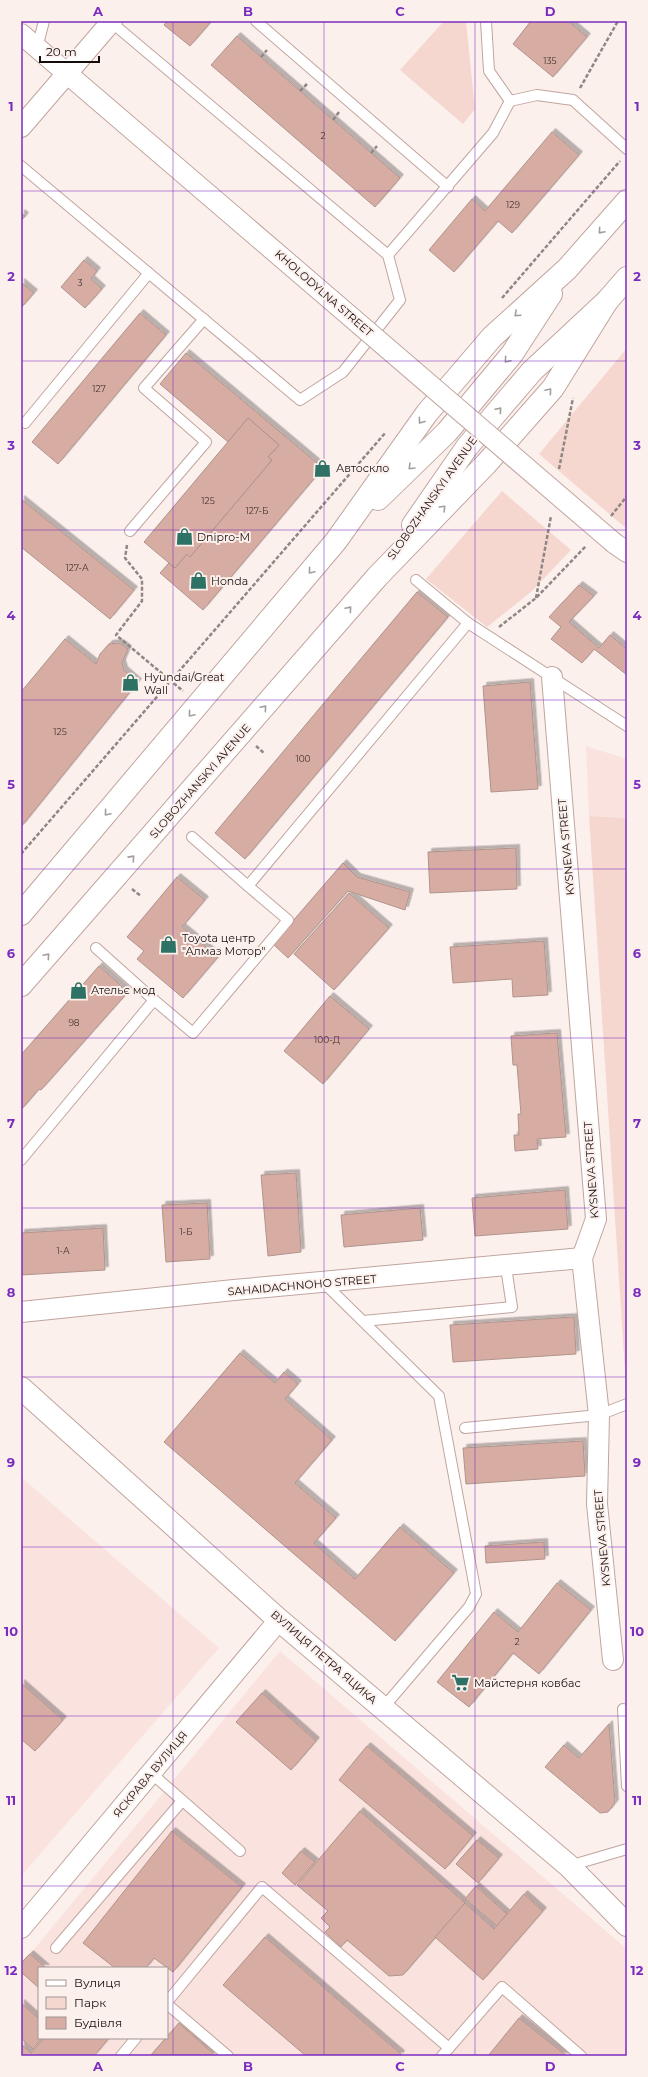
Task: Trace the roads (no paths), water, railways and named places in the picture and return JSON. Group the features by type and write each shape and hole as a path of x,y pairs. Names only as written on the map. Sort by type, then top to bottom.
{"main road":[{"path":"21,914 336,541 451,426 512,354 567,269 627,201"},
{"name":"SLOBOZHANSKYI AVENUE","path":"21,985 377,577 467,447 532,371 607,302 627,278"},
{"name":"ВУЛИЦЯ ПЕТРА ЯЦИКА","path":"21,1388 279,1620 569,1866 627,1925"}],"street":[{"path":"21,127 112,22"},
{"name":"KHOLODYLNA STREET","path":"21,34 620,547"},
{"name":"KYSNEVA STREET","path":"552,677 596,1219 582,1258 599,1415 597,1504 613,1660"},
{"name":"SAHAIDACHNOHO STREET","path":"21,1312 506,1267 582,1258"},
{"name":"ЯСКРАВА ВУЛИЦЯ","path":"21,1928 279,1620"}],"lane":[{"path":"37,48 44,21"},
{"path":"256,21 448,187"},
{"path":"486,21 489,71 510,101"},
{"path":"21,166 300,400 343,372 400,300 388,255 112,22"},
{"path":"388,255 493,133 510,101 537,95 572,100 627,149"},
{"path":"25,423 149,273"},
{"path":"130,531 206,442 144,388 204,319"},
{"path":"416,580 468,623 627,726"},
{"path":"248,886 468,623"},
{"path":"96,948 193,1033 288,920 192,837"},
{"path":"21,1160 154,1000"},
{"path":"363,1321 512,1307 506,1267"},
{"path":"324,1283 439,1396 476,1594 469,1607 383,1708"},
{"path":"465,1428 599,1415 627,1404"},
{"path":"623,1709 627,1786"},
{"path":"152,1773 240,1851"},
{"path":"56,1948 182,1801"},
{"path":"569,1866 627,1849"},
{"path":"168,2002 262,1887 445,2052 502,1987 581,2056"},
{"path":"168,2004 228,2056"},
{"path":"121,2056 135,2039"}],"place":[{"name":"Автоскло","path":"323,468"},
{"name":"Dnipro-M","path":"184,537"},
{"name":"Honda","path":"198,581"},
{"name":"Hyundai/Great Wall","path":"131,683"},
{"name":"Toyota центр \"Алмаз Мотор\"","path":"169,944"},
{"name":"Ательє мод","path":"78,990"},
{"name":"Майстерня ковбас","path":"461,1683"}]}
